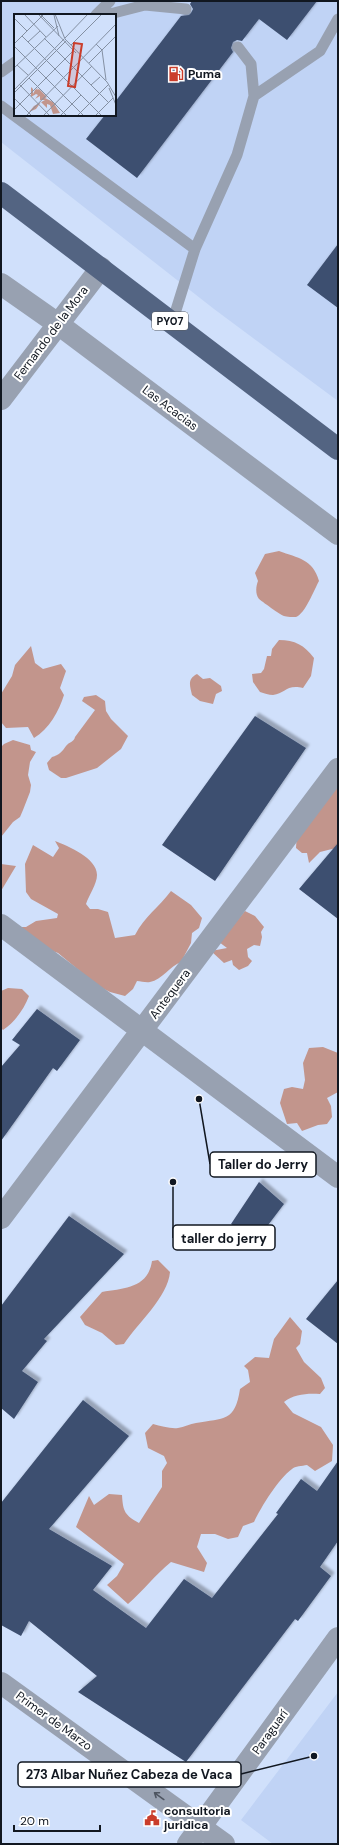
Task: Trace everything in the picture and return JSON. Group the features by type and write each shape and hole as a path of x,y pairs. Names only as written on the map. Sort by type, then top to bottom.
{"highway":[{"name":"PY07","path":"1,193 338,449"}],"street":[{"name":"Fernando de la Mora","path":"1,399 100,268"},
{"name":"Las Acacias","path":"1,284 58,324 338,534"},
{"name":"Antequera","path":"1,1218 338,769"},
{"path":"1,926 338,1177"},
{"name":"Paraguarí","path":"188,1844 338,1638"},
{"name":"Primer de Marzo","path":"1,1683 224,1844"}],"lane":[{"path":"97,14 110,1"},
{"path":"110,14 145,5 186,9"},
{"path":"254,96 320,51 338,19"},
{"path":"172,322 195,249 237,155 254,96 251,64 238,47"},
{"path":"1,72 14,63"},
{"path":"1,106 14,116"},
{"path":"15,116 195,249"}],"shaded area":[{"path":"1,1 338,1 338,401 214,309 1,142"},
{"path":"279,551 304,560 313,568 319,581 306,607 296,617 286,617 282,615 259,599 256,592 258,581 255,573 265,554"},
{"path":"279,640 299,644 314,658 311,676 303,688 293,687 277,694 270,695 260,692 253,682 252,674 261,673 264,669 267,656 271,656 272,649"},
{"path":"31,646 35,663 43,669 61,664 66,671 60,688 64,695 59,707 49,725 34,738 28,727 6,728 1,722 1,694 12,676 15,665"},
{"path":"197,674 203,679 210,678 221,686 222,691 216,694 213,704 200,701 192,695 190,680"},
{"path":"96,695 105,701 106,711 111,719 128,736 121,749 97,768 66,778 61,778 49,770 47,763 52,757 60,753 74,740 95,710 82,701 84,697"},
{"path":"13,740 30,745 31,750 36,752 30,762 28,775 31,785 30,792 23,810 20,817 13,822 1,837 1,747"},
{"path":"338,782 338,846 336,848 320,852 309,863 307,853 302,853 296,848 297,832"},
{"path":"55,841 67,846 87,858 96,869 97,878 86,904 90,909 98,909 108,912 115,938 135,935 147,917 171,891 191,905 202,918 199,928 192,933 191,943 181,962 154,981 137,981 133,989 125,996 110,992 98,986 58,953 44,948 20,927 26,927 36,921 57,918 58,914 31,899 26,892 25,864 33,845 53,857 59,848"},
{"path":"1,864 16,866 1,891"},
{"path":"245,911 255,916 264,927 261,932 262,937 260,946 254,945 247,949 248,957 252,961 248,966 239,970 233,965 232,960 224,963 211,951 227,948 219,942"},
{"path":"8,988 22,989 29,996 19,1015 3,1030 1,1028 1,991"},
{"path":"323,1047 338,1053 338,1092 327,1098 331,1106 332,1117 327,1124 318,1125 302,1131 297,1123 287,1124 280,1103 284,1089 292,1087 303,1089 305,1080 303,1063 309,1048"},
{"path":"158,1260 170,1272 164,1291 124,1344 116,1345 102,1333 85,1325 80,1317 102,1292 127,1288 140,1282 146,1277 150,1270 152,1261"},
{"path":"290,1317 302,1331 300,1344 296,1348 304,1362 321,1378 325,1388 320,1394 292,1397 284,1402 293,1413 321,1427 333,1445 332,1461 315,1471 307,1465 293,1468 276,1486 254,1522 243,1526 238,1537 228,1539 215,1534 201,1534 197,1547 207,1563 204,1572 171,1562 128,1604 107,1585 117,1576 124,1564 76,1527 89,1496 94,1505 109,1494 122,1495 124,1509 131,1518 139,1523 162,1487 162,1471 167,1463 164,1456 148,1448 145,1433 153,1424 169,1428 178,1428 194,1423 221,1419 231,1413 238,1400 240,1389 250,1382 248,1370 244,1366 255,1357 269,1358 274,1339"},
{"path":"338,1692 338,1844 273,1844 241,1820"}],"building":[{"name":"Puma","path":"192,1 317,1 287,40 259,19 242,41 237,40 233,42 231,48 233,52 137,178 86,139 104,116 116,116 116,101 181,16 189,15 191,13 193,9 190,4"},
{"path":"338,244 338,308 307,285"},
{"path":"255,716 306,748 215,881 162,845"},
{"path":"338,843 338,919 299,889"},
{"path":"37,1009 80,1040 57,1071 53,1068 1,1141 1,1067 20,1045 12,1040"},
{"path":"259,1182 284,1204 256,1241 231,1224"},
{"path":"69,1216 124,1254 44,1339 47,1341 22,1371 38,1382 14,1419 1,1408 1,1306"},
{"path":"338,1280 338,1344 306,1319"},
{"path":"83,1400 129,1436 49,1529 112,1566 93,1590 146,1628 184,1579 212,1598 278,1514 276,1513 301,1479 317,1491 338,1461 338,1541 320,1567 331,1576 298,1621 295,1619 186,1762 78,1692 97,1676 29,1621 21,1636 1,1625 1,1503"}],"place":[{"name":"Puma","path":"176,74"},
{"name":"Taller do Jerry","path":"199,1099"},
{"name":"taller do jerry","path":"173,1182"},
{"name":"273 Albar Nuñez Cabeza de Vaca","path":"314,1756"},
{"name":"consultoria juridica","path":"152,1818"}]}
